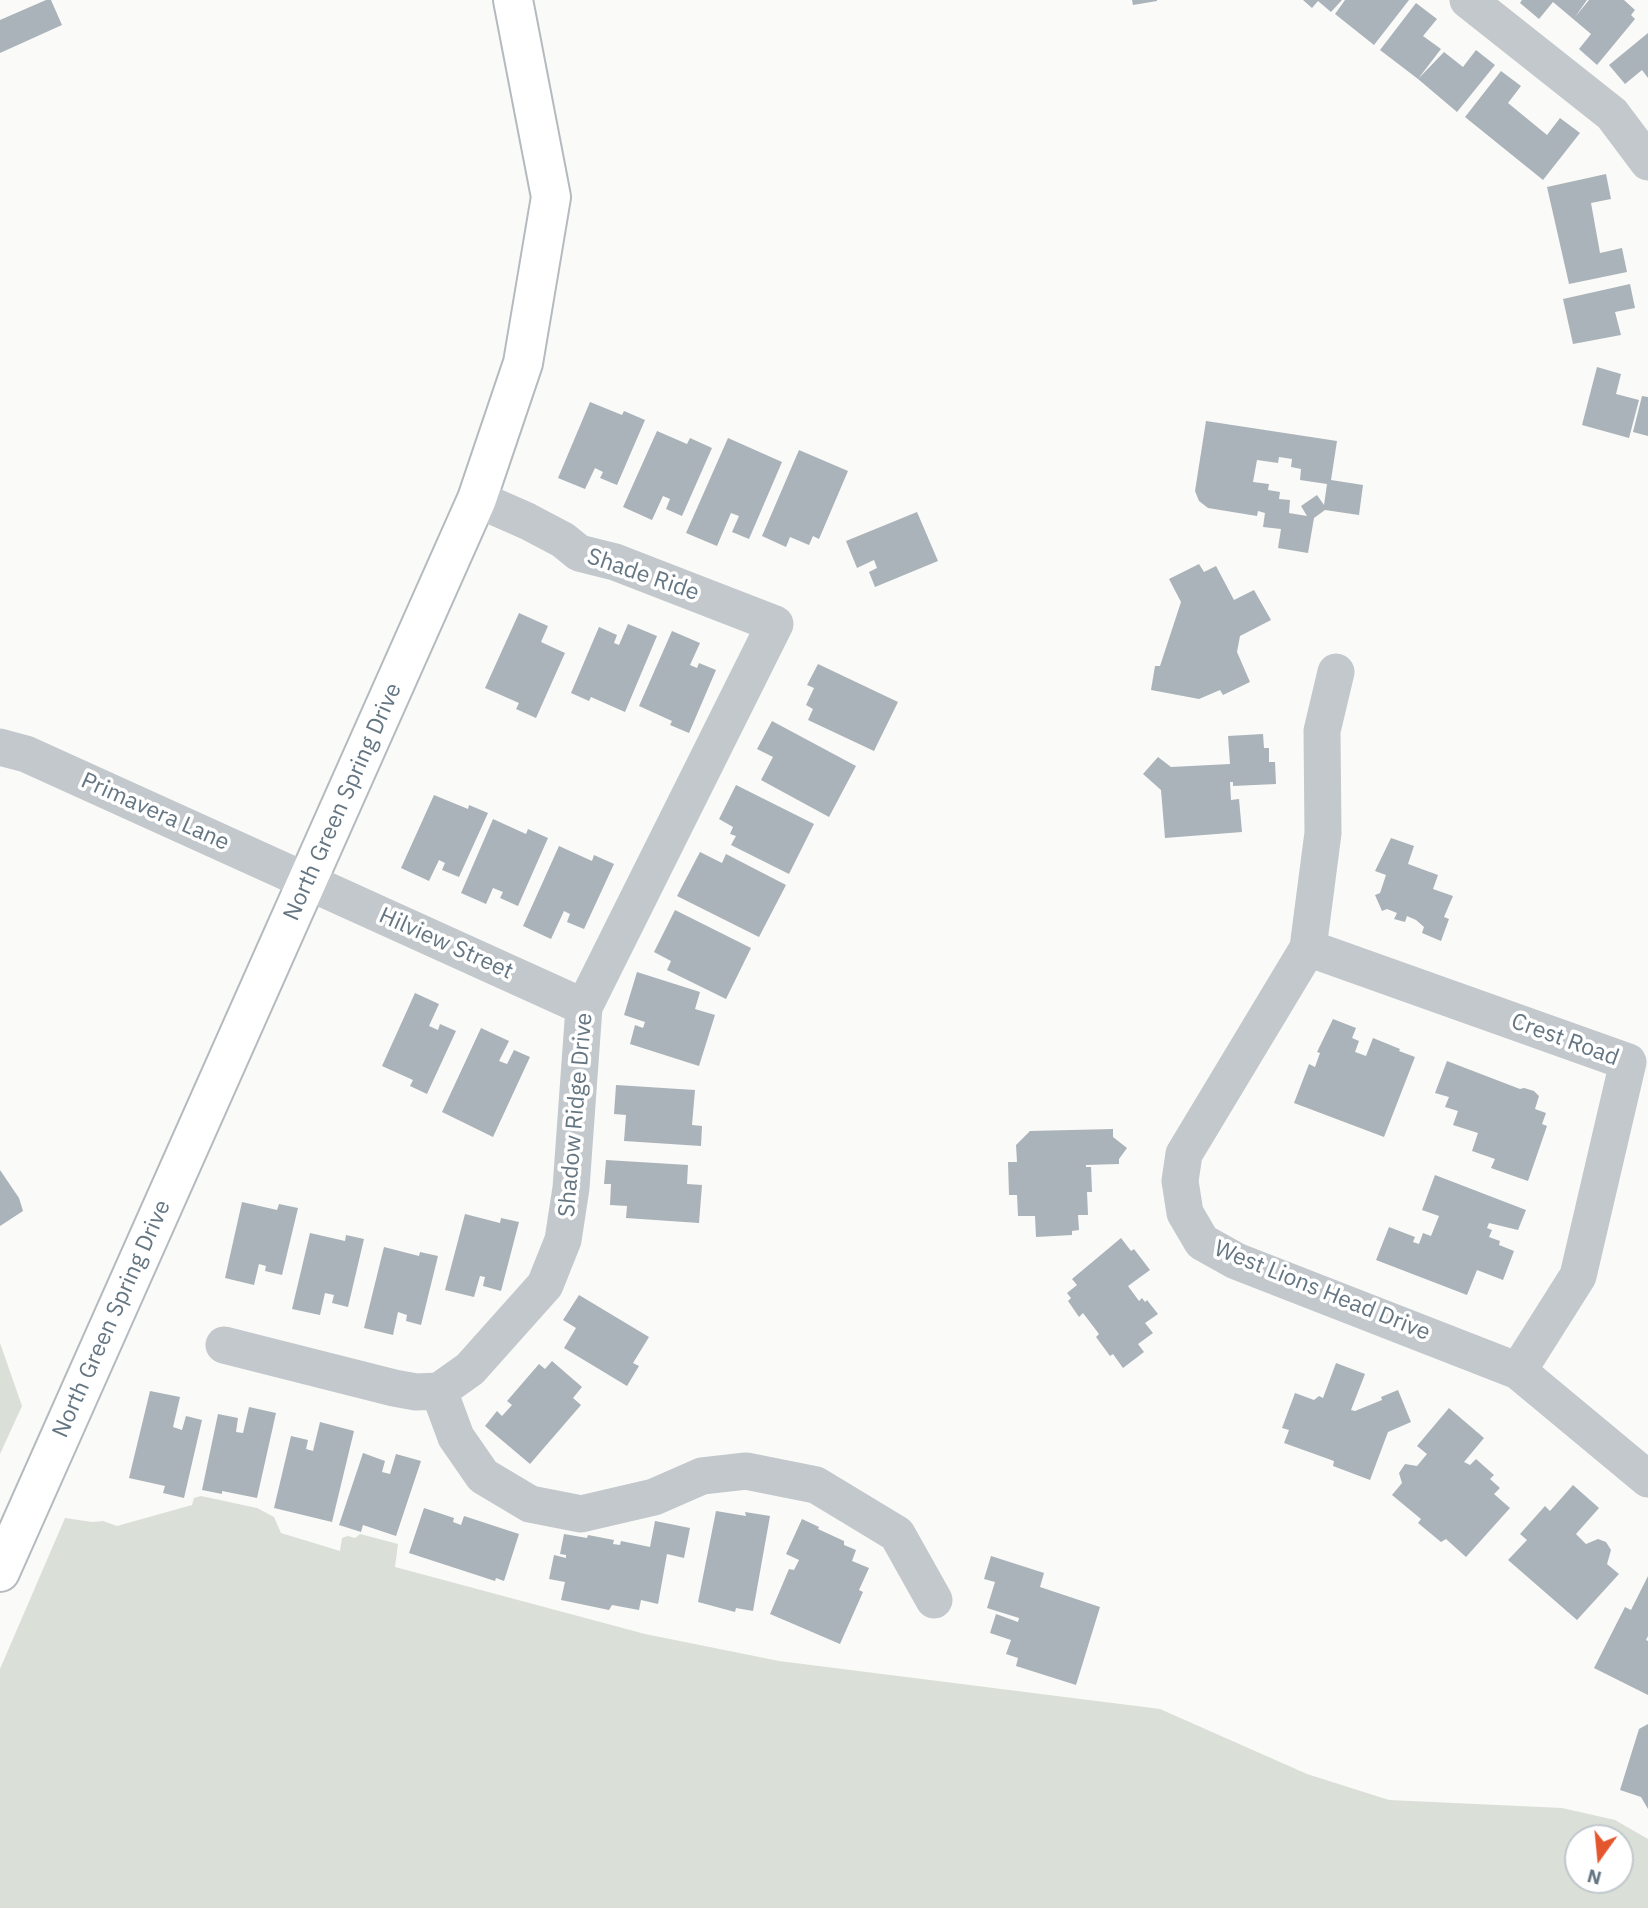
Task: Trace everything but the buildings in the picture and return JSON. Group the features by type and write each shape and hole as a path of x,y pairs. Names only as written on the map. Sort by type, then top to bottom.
{"main road":[{"name":"North Green Spring Drive","path":"0,1572 477,499 523,363 551,197 513,0"}],"street":[{"path":"1468,0 1612,114 1648,162"},
{"name":"Shade Ride","path":"477,499 527,520 563,540 579,554 615,562 775,624"},
{"name":"Shadow Ridge Drive","path":"439,1391 470,1369 545,1285 564,1240 571,1188 584,1007 775,624"},
{"path":"1308,948 1323,833 1322,731 1336,672"},
{"name":"Primavera Lane","path":"0,747 26,754 308,881"},
{"name":"Hilview Street","path":"308,881 584,1007"},
{"name":"Crest Road","path":"1308,948 1628,1062 1578,1276 1518,1371"},
{"name":"West Lions Head Drive","path":"1308,948 1184,1154 1180,1181 1185,1213 1202,1242 1236,1261 1518,1371 1648,1479"},
{"path":"224,1345 394,1388 416,1392 439,1391 456,1437 483,1476 530,1504 581,1514 654,1497 702,1476 746,1471 816,1485 897,1534 934,1600"}],"shaded area":[{"path":"0,1343 22,1406 0,1454"},
{"path":"201,1496 257,1508 274,1517 281,1533 340,1551 342,1538 355,1538 360,1534 398,1544 395,1567 645,1634 779,1661 1160,1709 1307,1774 1389,1800 1562,1808 1615,1820 1622,1824 1564,1824 1564,1894 1634,1894 1634,1831 1648,1839 1648,1908 0,1908 0,1669 65,1518 103,1521 117,1526 192,1505 194,1498"}]}
